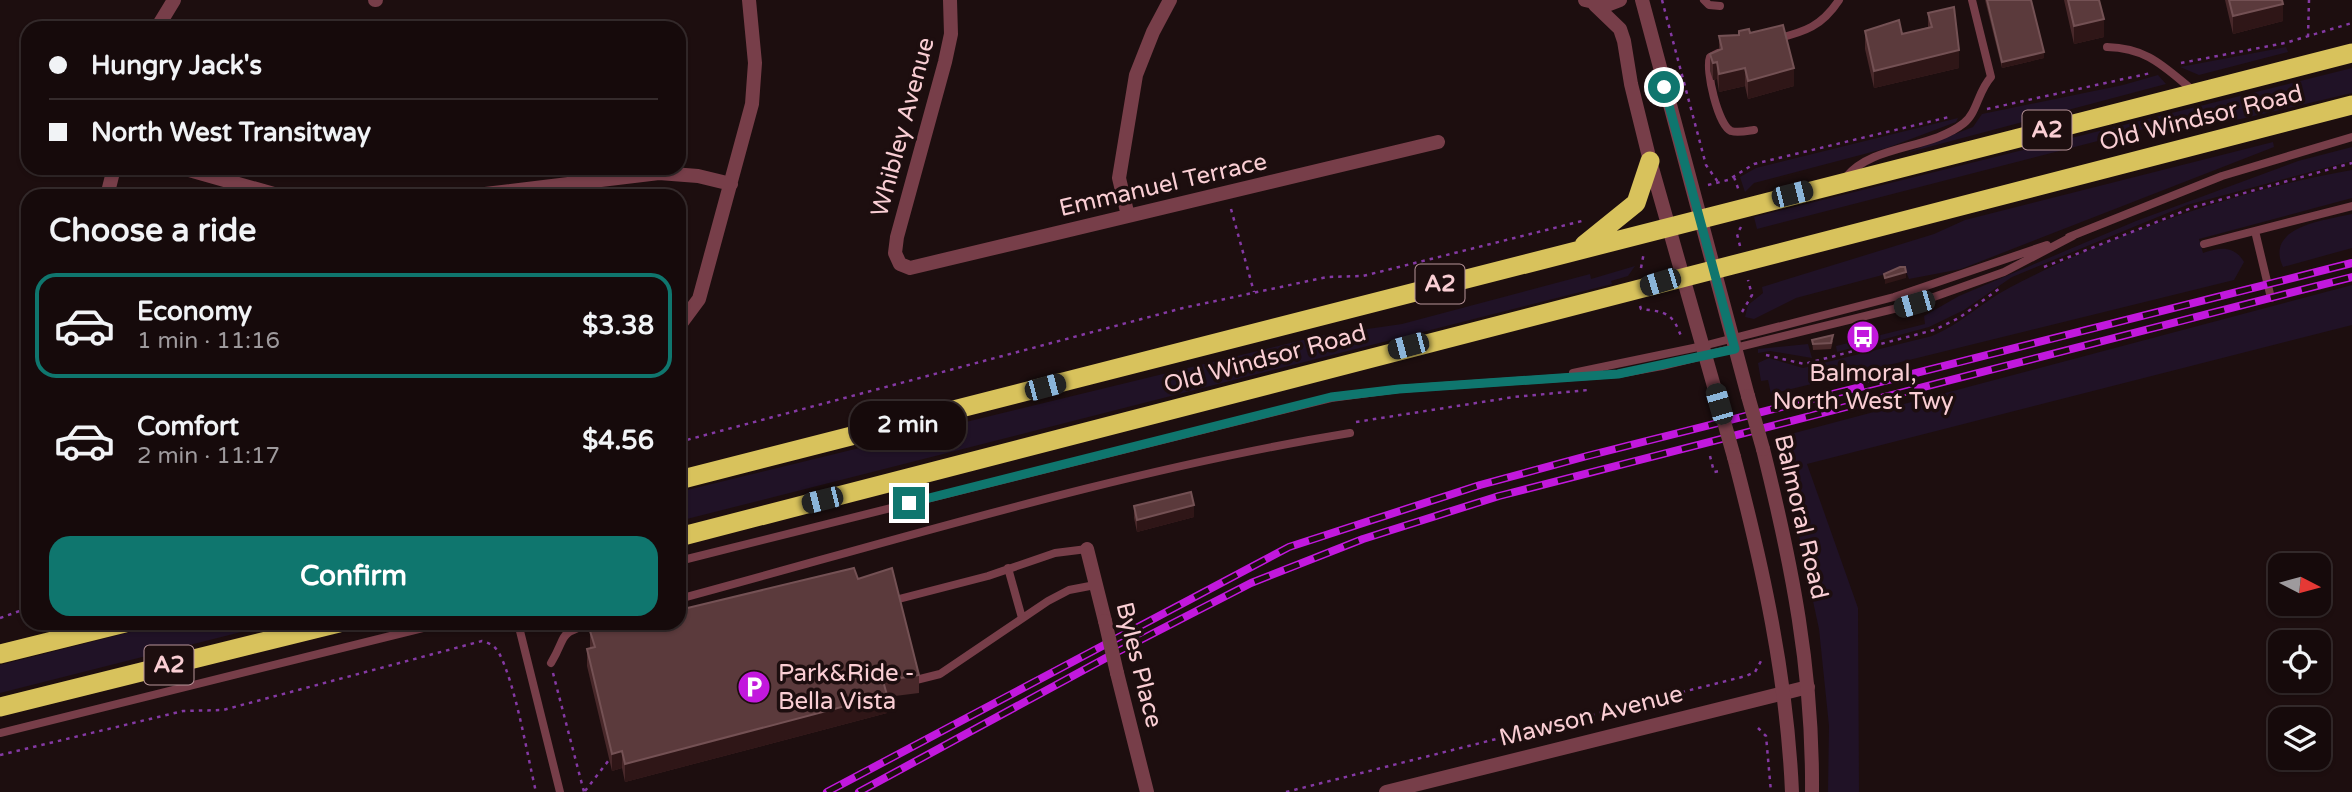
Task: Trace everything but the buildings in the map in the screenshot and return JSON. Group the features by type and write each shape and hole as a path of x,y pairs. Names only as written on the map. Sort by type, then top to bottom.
{"highway":[{"name":"Old Windsor Road","path":"686,478 2352,53"},
{"name":"Old Windsor Road","path":"686,535 1683,275 2352,105"},
{"path":"1580,248 1636,203 1650,161"},
{"name":"A2","path":"0,654 97,630"},
{"name":"A2","path":"0,707 311,630"}],"street":[{"path":"161,21 174,0"},
{"path":"686,317 699,299 731,184 754,84 750,0"},
{"name":"Whibley Avenue","path":"900,264 895,253 897,237 945,62 951,34 950,0"},
{"path":"1128,216 1119,178 1136,75 1153,32 1170,0"},
{"path":"1590,2 1607,5 1620,0"},
{"name":"Balmoral Road","path":"1643,0 1699,218 1763,449 1801,618 1808,687 1812,792"},
{"name":"Balmoral Road","path":"1590,2 1620,29 1624,41 1650,161 1762,564 1783,692 1792,792"},
{"name":"Emmanuel Terrace","path":"900,264 910,268 922,266 1438,142"},
{"path":"207,175 256,189"},
{"path":"526,189 642,175"},
{"path":"685,175 731,184"},
{"name":"Byles Place","path":"1087,549 1147,792"},
{"name":"Mawson Avenue","path":"1386,792 1808,687"}],"lane":[{"path":"1704,0 1709,5 1718,3"},
{"path":"1767,41 1818,26 1828,17 1839,0"},
{"path":"1842,182 1863,162 1953,130 1963,124 1973,111 1981,88 1991,76 1972,0"},
{"path":"2107,47 2131,48 2149,55 2197,93"},
{"path":"1728,51 1715,54 1708,61 1720,117 1731,131 1754,130"},
{"path":"1734,344 1894,297 2074,236 2222,176 2352,137"},
{"path":"2204,244 2352,206"},
{"path":"2255,231 2271,298"},
{"path":"686,559 1331,397 1618,374 1734,344 1877,315 2004,272 2074,236"},
{"path":"686,596 1084,490 1267,446 1350,433"},
{"path":"895,600 1055,553 1087,549"},
{"path":"1008,568 1022,618"},
{"path":"916,680 940,674 1022,618 1069,590 1095,585"},
{"path":"0,733 415,630"},
{"path":"520,630 560,792"},
{"path":"551,663 562,636 568,630"}],"path":[{"path":"1662,0 1706,165 1718,182"},
{"path":"2308,37 2309,0"},
{"path":"1711,184 1734,177 1754,164 1973,111 2108,84 2166,68 2308,37 2352,23"},
{"path":"2040,269 2194,207 2352,163"},
{"path":"1734,177 1740,194"},
{"path":"1221,195 1223,211 1232,208 1254,292"},
{"path":"686,440 1183,308 1327,277 1363,276 1587,220"},
{"path":"1763,354 1804,364 1934,330 1959,318 2003,286"},
{"path":"1742,317 1742,310 1752,295 1751,290"},
{"path":"1641,309 1663,312 1676,320 1682,339"},
{"path":"1710,456 1714,472 1720,471"},
{"path":"0,618 21,610"},
{"path":"0,755 183,711 223,710 482,641 491,644 502,662 536,792"},
{"path":"551,663 584,792"},
{"path":"1286,792 1746,676"},
{"path":"1758,729 1766,736 1771,792"},
{"path":"584,792 609,760"}],"shaded area":[{"path":"2286,47 2288,52 2199,75 2180,67"},
{"path":"2352,68 2352,93 2241,119 2148,128 1757,229 1754,217"},
{"path":"2158,75 2166,84 1906,153 1973,127 1982,114 2123,85"},
{"path":"1958,118 1956,122 1887,148 1754,183 1745,192 1740,177 1756,168"},
{"path":"2273,142 2274,147 1961,269 1909,279 1905,269 1796,298 1754,319 1745,317 1748,305 1763,293 1762,287 1934,234 1965,220"},
{"path":"2352,147 2352,161 2187,205 2012,277 1964,310 1929,327 1837,352 1836,346 1925,324 1924,316 1959,296 2136,221 2298,161"},
{"path":"2352,170 2352,198 2199,239 2203,253 2226,249 2240,256 2244,262 2234,280 1771,394 1768,380 1761,381 1758,363 1769,358 1803,368 1932,336 2009,288 2132,232 2265,189"},
{"path":"2352,214 2352,248 2283,267 2279,253 2282,242 2290,234 2301,227"},
{"path":"1635,266 1628,276 1611,281 1612,284 686,519 686,490 1319,336 1402,324 1590,274 1591,279"},
{"path":"2352,285 2352,325 1807,464 1858,608 1859,792 1828,792 1829,726 1819,629 1782,457 1787,455 1784,439 1787,435"},
{"path":"1808,344 1812,358 1770,351 1758,353 1758,349"},
{"path":"138,630 249,630 0,693 0,665"}],"railway":[{"path":"827,792 1289,547 1480,485 1587,456 2352,263"},
{"path":"859,792 1115,653 1251,583 1363,539 1499,496 2352,277"}],"place":[{"name":"Balmoral, North West Twy","path":"1863,337"},
{"name":"Park&Ride - Bella Vista","path":"754,687"}],"route":[{"path":"909,503 1331,397 1399,389 1618,374 1735,349 1664,87"}]}
